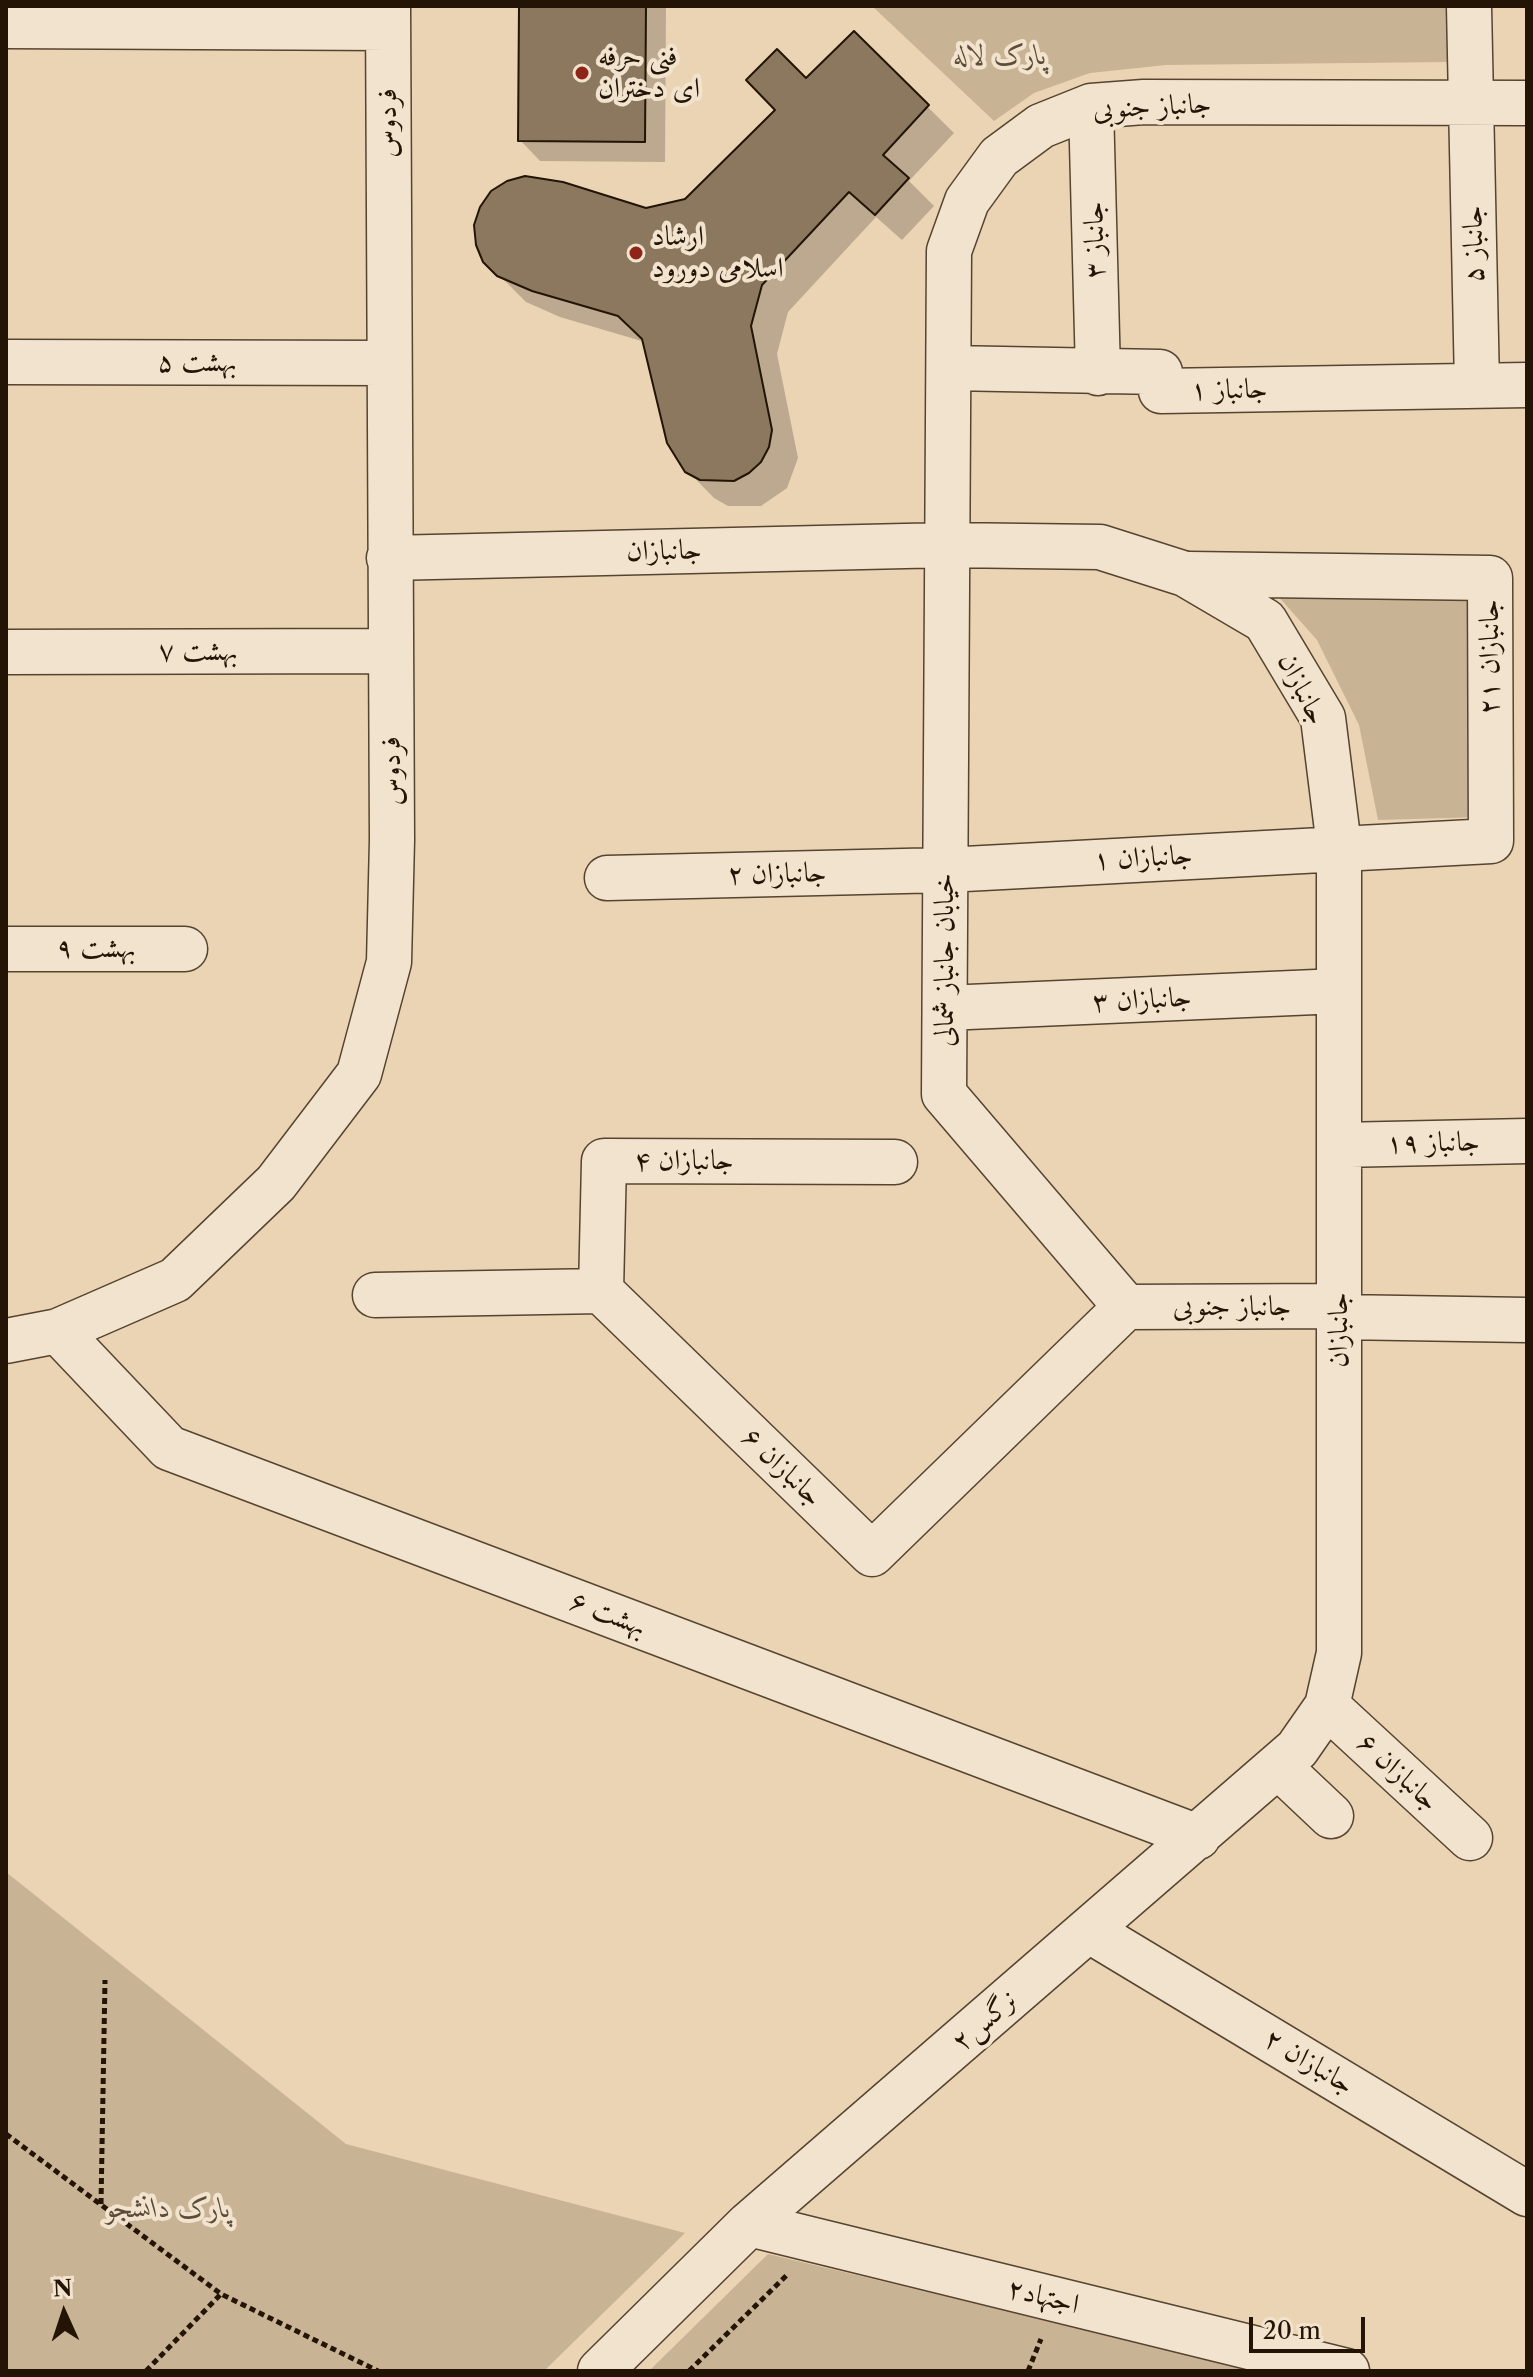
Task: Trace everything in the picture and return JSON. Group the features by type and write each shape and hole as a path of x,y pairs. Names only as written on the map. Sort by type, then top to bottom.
{"street":[{"name":"جانباز ۵","path":"1469,6 1477,386"},
{"path":"6,26 388,17"},
{"name":"فردوس","path":"6,1341 58,1331 175,1280 276,1183 359,1074 389,962 392,840 388,17"},
{"name":"جانباز جنوبی","path":"948,545 949,251 967,201 999,157 1041,126 1091,106 1144,102 1527,103"},
{"name":"جانباز ۳","path":"1091,106 1098,373"},
{"name":"بهشت ۵","path":"6,362 388,363"},
{"name":"جانباز ۱","path":"949,368 1160,372 1161,391 1527,385"},
{"name":"جانبازان","path":"389,558 948,545 1100,547 1185,574 1265,621 1323,718 1339,846 1339,1653"},
{"name":"خیابان جانباز شمالی","path":"948,545 944,1094 1126,1307"},
{"name":"جانبازان ۲۱","path":"1185,574 1490,578 1491,841 1339,846"},
{"name":"بهشت ۷","path":"6,652 390,651"},
{"name":"جانبازان ۱","path":"946,870 1339,846"},
{"name":"جانبازان ۲","path":"607,878 946,870"},
{"name":"بهشت ۹","path":"6,949 185,949"},
{"name":"جانبازان ۳","path":"945,1008 1339,991"},
{"name":"جانباز ۱۹","path":"1339,1145 1527,1141"},
{"name":"جانبازان ۴","path":"601,1291 604,1161 895,1162"},
{"path":"375,1295 601,1291"},
{"name":"جانبازان ۶","path":"601,1291 872,1554 1126,1307"},
{"name":"جانباز جنوبی","path":"1126,1307 1527,1320"},
{"name":"بهشت ۶","path":"58,1331 169,1448 1198,1837"},
{"name":"نرگس۲","path":"600,2371 749,2224 1297,1749 1327,1706 1339,1653"},
{"name":"جانبازان ۶","path":"1327,1706 1470,1838"},
{"path":"1278,1766 1331,1816"},
{"name":"جانبازان ۲","path":"1090,1931 1527,2194"},
{"name":"اجتهاد۲","path":"749,2224 1342,2370"}],"path":[{"path":"101,2205 105,1980"},
{"path":"6,2134 221,2294 378,2371"},
{"path":"146,2371 221,2294"}],"green space":[{"name":"پارک لاله","path":"872,6 1448,6 1450,62 1166,65 1090,73 1034,93 994,121"},
{"path":"1253,568 1477,570 1482,817 1378,820 1359,725 1317,640"},
{"name":"پارک دانشجو","path":"6,1872 346,2144 685,2233 544,2371 6,2371"},
{"path":"768,2254 1259,2371 649,2371"}],"building":[{"name":"فنی حرفه ای دختران","path":"519,6 646,6 645,142 518,141"},
{"name":"ارشاد اسلامی دورود","path":"854,31 929,105 883,155 909,178 875,215 849,192 762,285 751,326 772,430 769,447 761,462 734,481 700,480 685,472 667,443 642,339 618,316 532,291 497,276 483,262 476,245 474,225 480,207 491,191 507,181 525,176 563,182 646,208 685,199 775,110 746,80 777,49 806,78"}],"place":[{"name":"فنی حرفه ای دختران","path":"582,73"},
{"name":"ارشاد اسلامی دورود","path":"636,253"}]}
